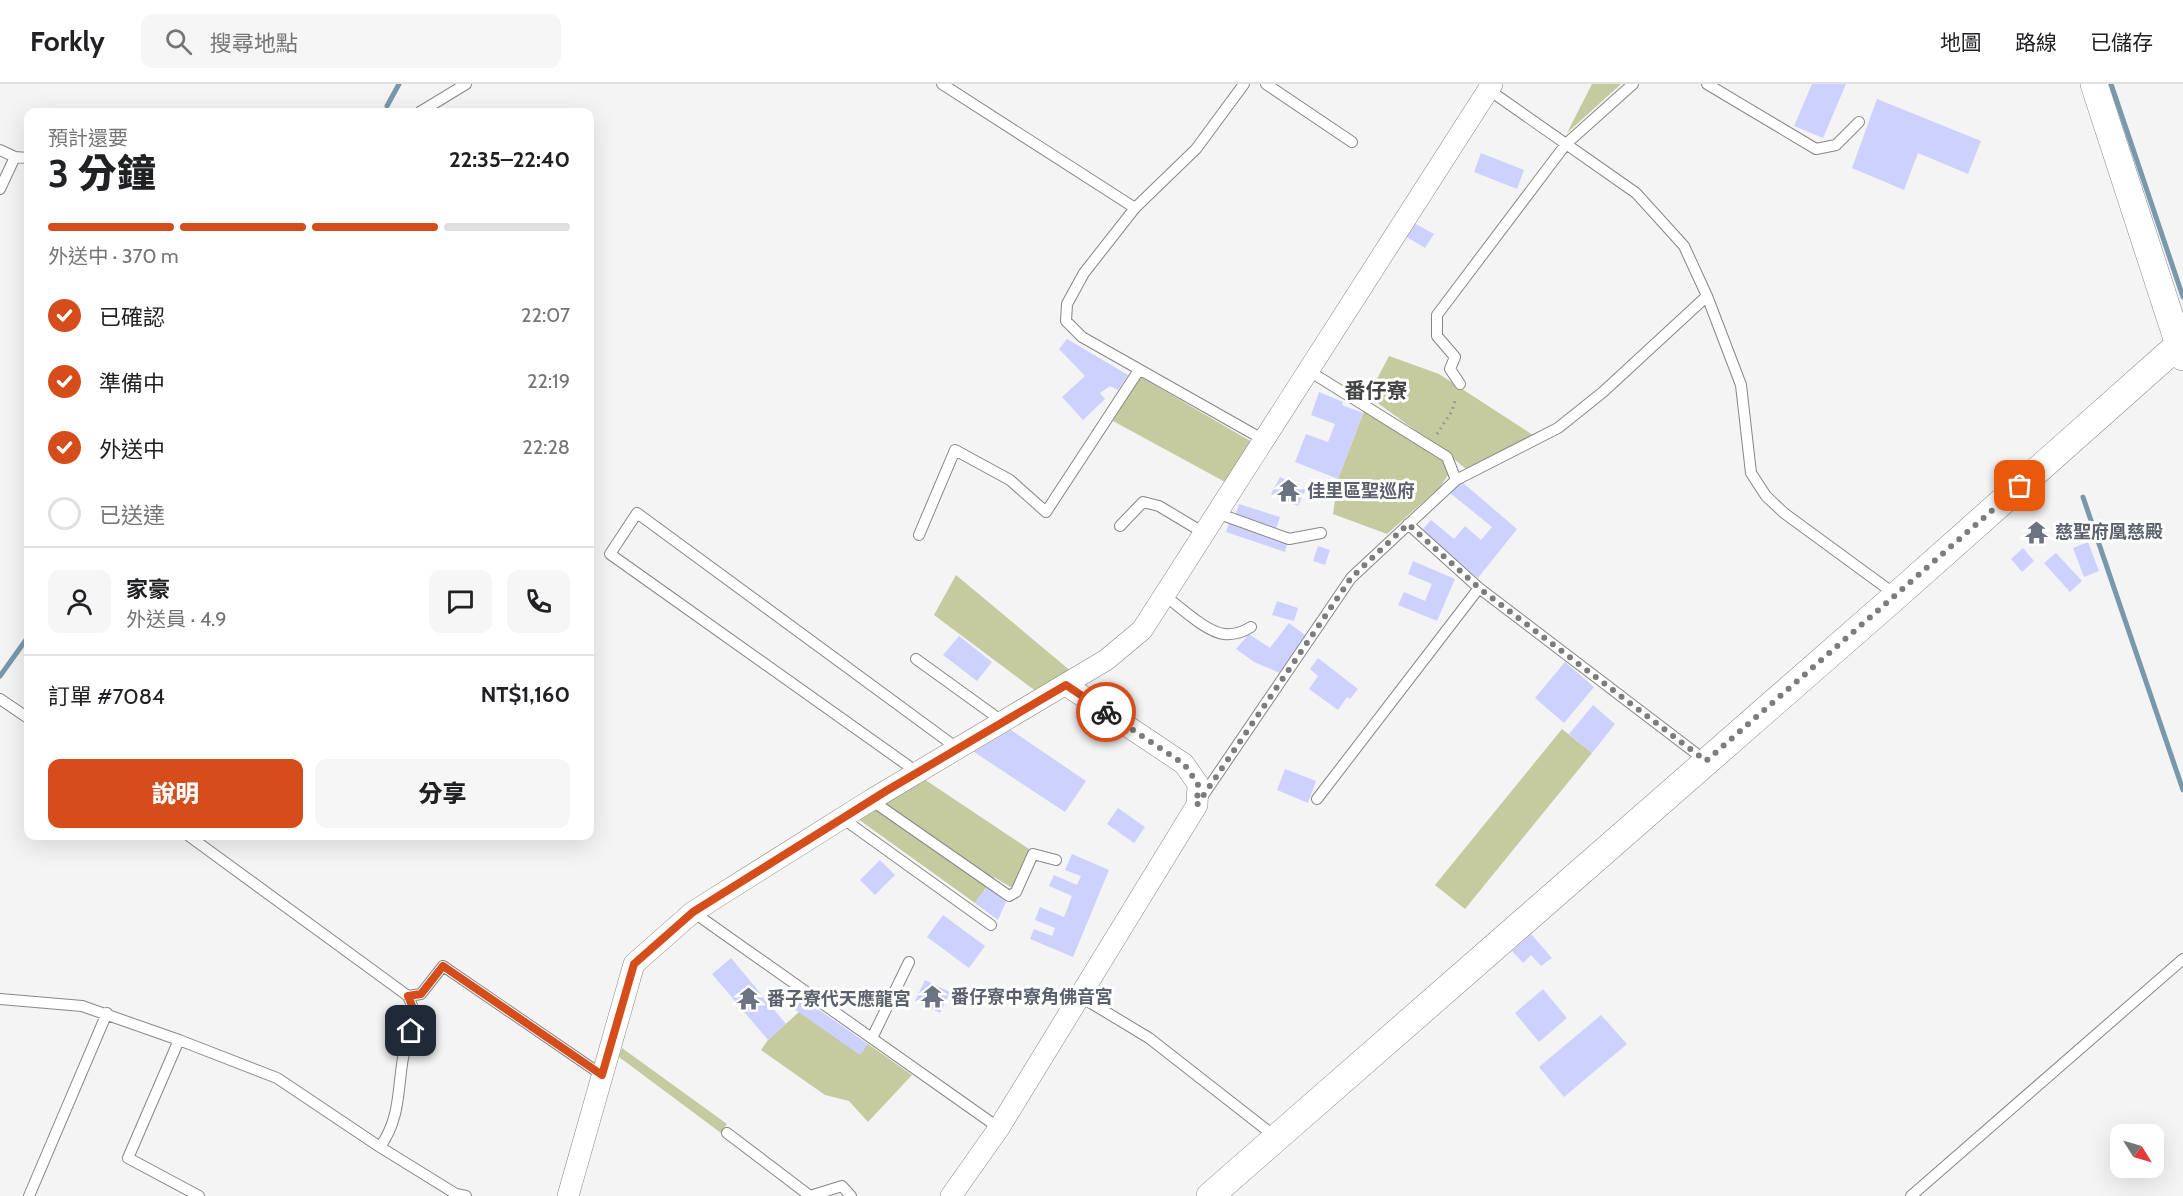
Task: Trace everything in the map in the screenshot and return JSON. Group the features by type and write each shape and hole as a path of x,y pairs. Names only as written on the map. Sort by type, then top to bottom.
{"street":[{"path":"1210,1196 2182,347 2094,84"},
{"path":"568,1196 634,964 693,912 871,800 1106,660 1142,630 1491,87"},
{"path":"951,1196 999,1128 1197,805 1198,784 1184,764 1066,685"}],"lane":[{"path":"427,108 466,84"},
{"path":"942,84 1135,208"},
{"path":"1244,84 1196,149 1135,208 1084,273 1067,304 1066,321 1082,338 1264,440"},
{"path":"1266,84 1352,142"},
{"path":"1460,384 1450,369 1455,357 1437,336 1437,315 1566,144 1633,84"},
{"path":"1707,84 1816,148 1836,145 1859,122"},
{"path":"1491,87 1636,193 1684,246 1707,296 1741,385 1751,473 1766,496 1784,513 1896,596"},
{"path":"0,150 15,157 24,158"},
{"path":"0,189 15,157"},
{"path":"1197,805 1351,578 1456,480 1558,428 1603,392 1707,296"},
{"path":"919,535 955,450 1010,480 1046,512 1139,370"},
{"path":"1309,371 1447,457 1456,480"},
{"path":"1120,526 1143,502 1159,506 1204,532"},
{"path":"918,772 610,555 637,513 957,748"},
{"path":"1217,513 1289,538 1321,533"},
{"path":"1408,524 1479,588 1706,761"},
{"path":"1317,799 1479,588"},
{"path":"1164,595 1211,630 1224,634 1241,633 1251,627"},
{"path":"916,659 1002,721"},
{"path":"0,699 24,715"},
{"path":"871,800 1009,896 1016,892 1033,854 1056,860"},
{"path":"842,818 991,925"},
{"path":"194,840 408,996 417,1018 406,1043 400,1090 390,1133 380,1147"},
{"path":"693,912 999,1128"},
{"path":"1911,1196 2183,959"},
{"path":"873,1038 909,962"},
{"path":"408,996 421,994 443,966 602,1075"},
{"path":"1081,997 1149,1038 1277,1138"},
{"path":"0,999 82,1006 107,1013 278,1078 380,1147 456,1194 466,1196"},
{"path":"29,1196 107,1013"},
{"path":"179,1040 128,1158 199,1196"},
{"path":"727,1133 810,1196 842,1186 852,1196"}],"path":[{"path":"1429,446 1452,411 1460,384"}],"green space":[{"path":"1592,84 1621,84 1567,133"},
{"path":"1389,356 1439,374 1533,435 1466,469 1368,396"},
{"path":"1139,376 1252,442 1227,483 1113,421"},
{"path":"1364,411 1443,459 1448,475 1440,487 1387,534 1333,514 1338,479"},
{"path":"956,575 1072,672 1037,692 934,615"},
{"path":"1562,729 1592,753 1465,909 1435,885"},
{"path":"924,779 1029,849 1012,888 994,877 975,903 858,819"},
{"path":"799,1012 868,1044 912,1075 868,1122 849,1101 825,1095 761,1050 768,1040"},
{"path":"622,1048 727,1124 721,1133 619,1057"}],"building":[{"path":"1812,84 1846,84 1823,138 1794,126"},
{"path":"1877,99 1981,141 1968,174 1918,153 1904,190 1852,168"},
{"path":"1481,153 1524,170 1517,189 1474,172"},
{"path":"1414,223 1434,234 1425,248 1405,236"},
{"path":"1067,339 1128,375 1118,390 1110,386 1100,393 1105,399 1083,420 1062,397 1085,376 1059,349"},
{"path":"1319,392 1343,402 1342,405 1363,413 1338,479 1295,462 1306,434 1328,442 1335,424 1311,415"},
{"name":"佳里區聖巡府","path":"1280,477 1306,489 1298,506 1271,494"},
{"path":"1462,482 1517,529 1478,578 1421,531 1431,520 1454,539 1465,526 1481,540 1492,527 1450,493"},
{"path":"1239,504 1280,517 1276,529 1235,516"},
{"path":"1229,523 1287,543 1285,552 1226,532"},
{"path":"2084,524 2087,534 2077,537 2073,527"},
{"path":"2088,542 2099,571 2084,577 2073,548"},
{"path":"1318,546 1330,550 1325,565 1313,561"},
{"path":"2023,548 2034,561 2022,572 2011,559"},
{"path":"2056,553 2082,581 2070,592 2044,563"},
{"path":"1413,561 1455,579 1437,621 1398,605 1404,592 1425,601 1432,584 1408,574"},
{"path":"1277,601 1298,608 1294,621 1272,615"},
{"path":"1289,623 1305,635 1280,673 1254,662 1236,649 1249,634 1270,648"},
{"path":"959,636 992,662 977,681 943,655"},
{"path":"1318,658 1358,689 1350,699 1347,697 1338,710 1309,689 1318,676 1310,669"},
{"path":"1565,662 1594,687 1564,723 1535,698"},
{"path":"1593,705 1615,724 1592,753 1569,734"},
{"path":"1008,728 1086,781 1065,812 971,750"},
{"path":"1285,769 1316,781 1308,803 1277,790"},
{"path":"1118,808 1145,827 1134,843 1107,824"},
{"path":"1072,854 1109,870 1073,957 1030,939 1034,929 1052,936 1055,928 1035,920 1040,907 1064,917 1072,896 1049,886 1054,875 1077,885 1081,876 1065,870"},
{"path":"880,860 895,875 875,895 860,880"},
{"path":"987,887 1006,902 998,920 975,903"},
{"path":"943,915 985,946 969,968 927,937"},
{"path":"1531,934 1552,958 1541,966 1531,955 1523,963 1512,951"},
{"name":"番子寮代天應龍宮","path":"731,958 786,1024 768,1040 712,974"},
{"name":"番仔寮中寮角佛音宮","path":"925,980 950,992 940,1013 915,1001"},
{"path":"1543,989 1567,1018 1539,1042 1515,1013"},
{"path":"795,993 868,1044 860,1055 787,1004"},
{"path":"1601,1015 1627,1044 1564,1097 1539,1067"}],"waterway":[{"path":"387,106 399,84"},
{"path":"2111,84 2183,297"},
{"path":"2083,497 2183,790"},
{"path":"0,676 24,643"}],"way so far":[{"path":"1106,712 1184,764 1198,784 1197,805 1351,578 1408,524 1479,588 1706,761 2020,486"}],"place":[{"name":"佳里區聖巡府","path":"1289,491"},
{"name":"慈聖府凰慈殿","path":"2037,532"},
{"name":"番仔寮中寮角佛音宮","path":"933,997"},
{"name":"番子寮代天應龍宮","path":"749,999"}],"district":[{"name":"番仔寮","path":"1376,390"}],"route":[{"path":"411,1031 417,1018 408,996 421,994 443,966 602,1075 634,964 693,912 886,791 1066,685 1106,712"}]}
